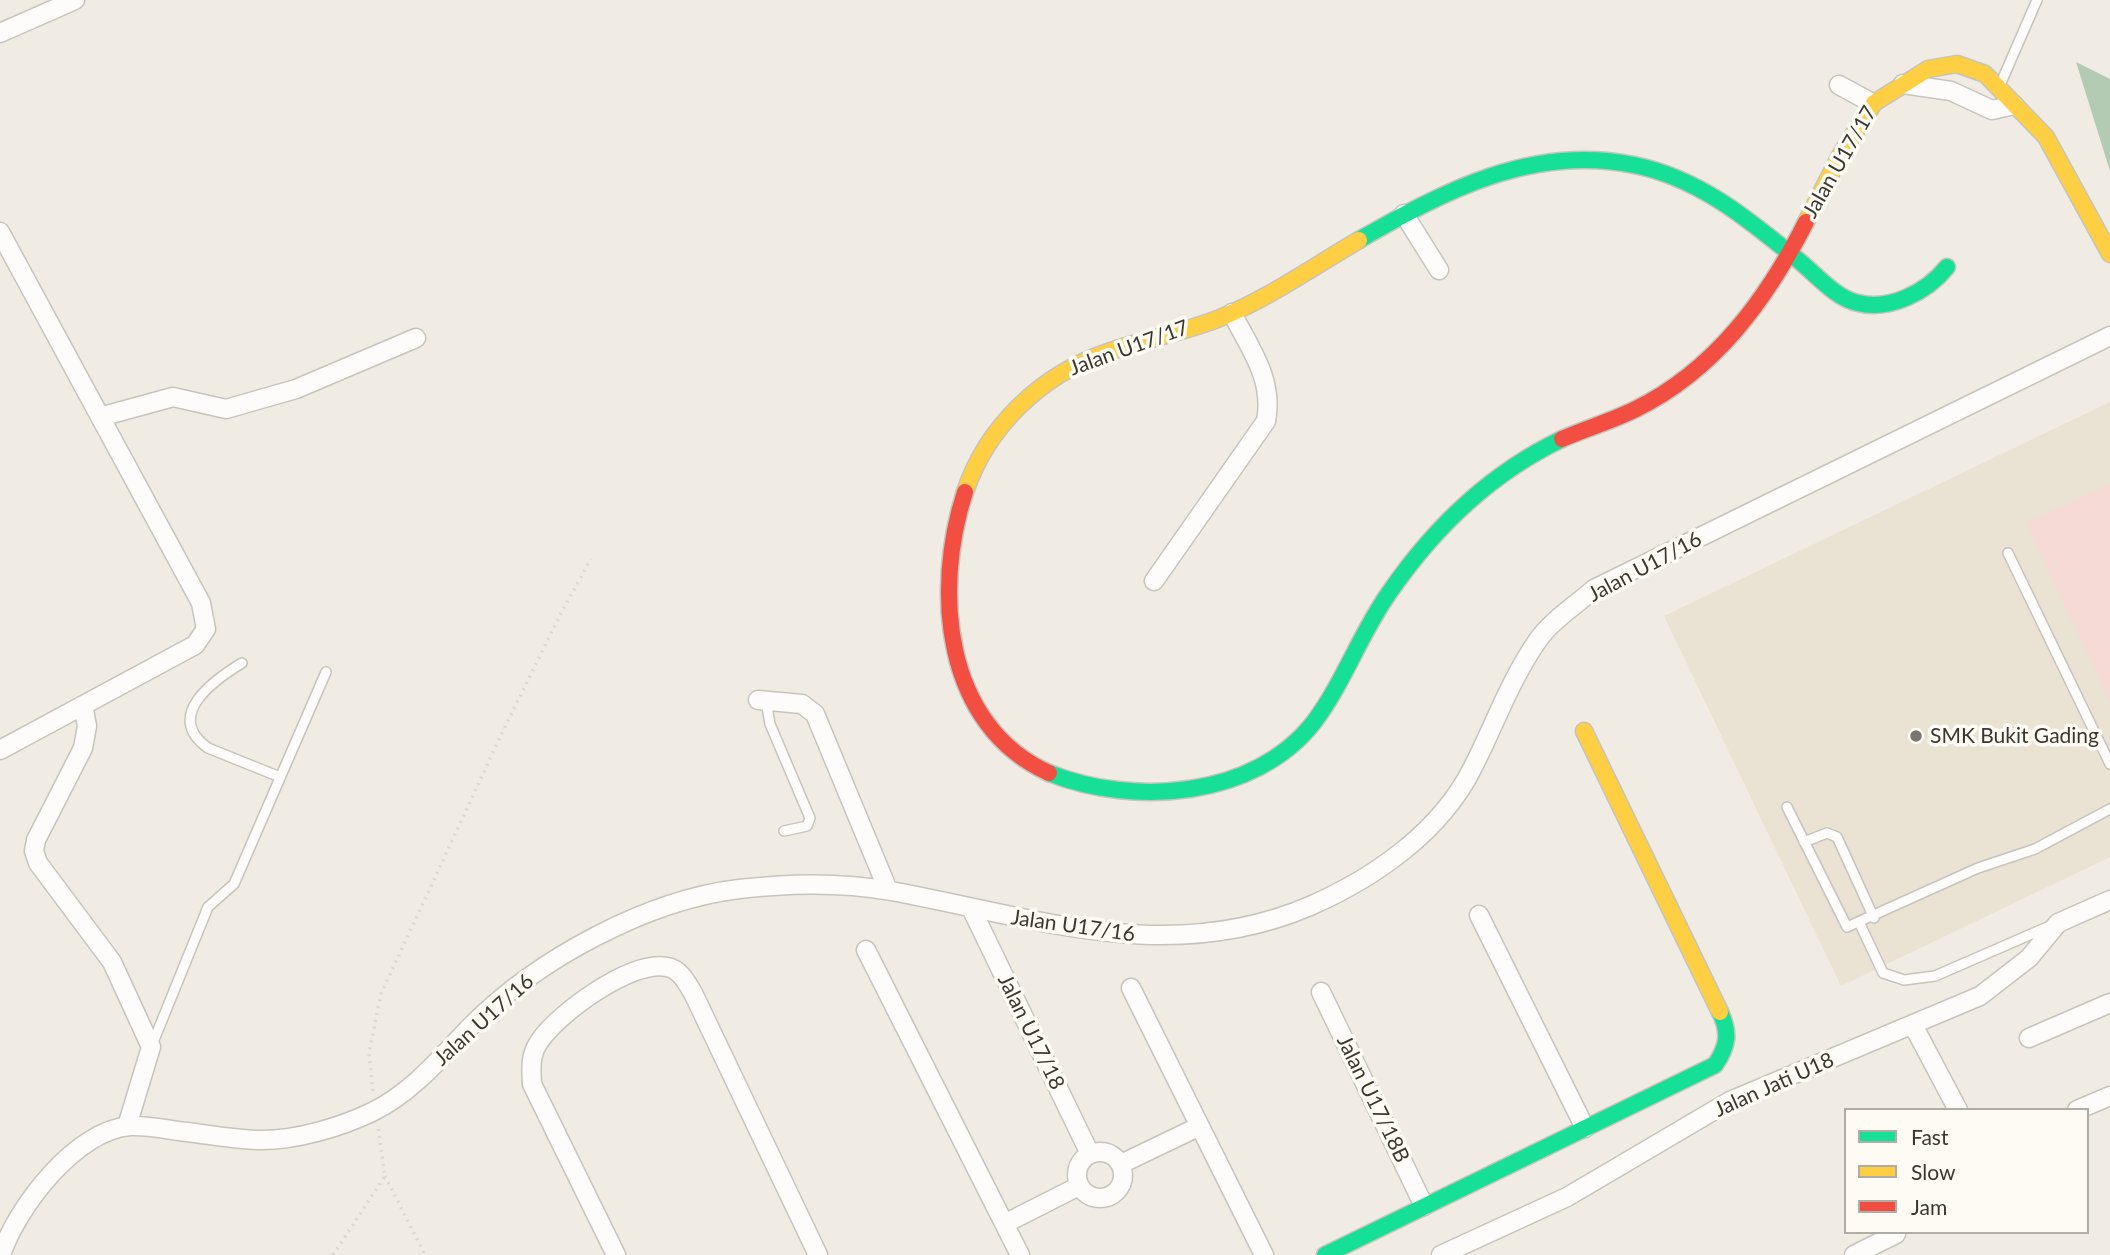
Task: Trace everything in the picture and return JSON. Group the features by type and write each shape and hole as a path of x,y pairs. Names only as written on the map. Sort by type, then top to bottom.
{"street":[{"path":"0,33 75,0"},
{"name":"Jalan U17/17","path":"1789,252 1746,216 1696,185 1662,171 1580,159 1523,164 1478,176 1404,214 1232,313 1071,366 1039,387 1012,413 972,472 948,540 944,607 958,663 976,709 1004,747 1045,773 1095,785 1154,791 1192,789 1237,778 1279,755 1301,739 1332,694 1385,597 1461,509 1529,456 1653,400 1712,356 1768,291 1789,252 1843,150 1872,103 1923,70 1945,63 1963,64 1995,79 2014,105 2036,124 2055,150 2099,239 2110,254"},
{"path":"1903,84 1951,91 1992,110 2014,105"},
{"path":"1839,85 1872,103"},
{"path":"1404,214 1439,270"},
{"path":"0,232 201,603 206,629 195,645 0,750"},
{"path":"1789,252 1848,300 1868,306 1892,302 1933,284 1942,278 1947,267"},
{"path":"1154,581 1266,421 1270,400 1266,380 1232,313"},
{"name":"Jalan U17/16","path":"1,1255 12,1226 60,1166 98,1136 127,1126 265,1140 323,1129 375,1111 448,1054 473,1024 552,961 647,913 736,889 819,884 888,890 972,910 1081,931 1130,936 1189,935 1247,926 1307,908 1367,878 1416,840 1446,807 1471,772 1503,699 1540,636 1594,589 2110,336"},
{"path":"100,417 173,397 226,409 296,389 416,338"},
{"path":"762,701 802,704 815,714 888,890"},
{"path":"83,705 87,726 83,748 36,840 34,851 38,863 113,962 151,1047 127,1126"},
{"path":"1325,1255 1715,1065 1727,1047 1726,1025 1584,732"},
{"path":"2058,923 2110,900"},
{"name":"Jalan U17/18","path":"972,910 1090,1154"},
{"path":"1479,915 1585,1128"},
{"name":"Jalan Jati U18","path":"1441,1255 1567,1197 1730,1101 1980,996 2029,958 2058,923"},
{"path":"866,950 1020,1255"},
{"path":"616,1255 532,1084 530,1064 537,1044 550,1028 592,993 646,968 668,967 682,976 693,993 818,1255"},
{"path":"1131,988 1264,1255"},
{"name":"Jalan U17/18B","path":"1321,992 1424,1206"},
{"path":"2029,1038 2110,1003"},
{"path":"1913,1025 1957,1108"},
{"path":"2082,1108 2110,1096"},
{"path":"1121,1164 1198,1127"},
{"path":"1104,1152 1121,1164 1123,1180 1115,1194 1099,1199 1084,1192 1080,1186 1079,1164 1090,1154 1104,1152"},
{"path":"1006,1223 1080,1186"},
{"path":"1854,1255 1896,1234"}],"lane":[{"path":"2000,85 2037,0"},
{"path":"2008,553 2110,764"},
{"path":"242,663 209,684 200,695 191,719 193,731 198,741 208,748 280,777"},
{"path":"151,1047 208,906 234,884 326,672"},
{"path":"762,701 810,818 807,826 784,831"},
{"path":"1787,807 1847,927 1874,918 1978,868 2035,849 2110,809"},
{"path":"1804,842 1827,833 1837,837 1874,918"},
{"path":"1860,924 1883,973 1904,980 1936,976 2058,923"}],"path":[{"path":"425,1255 385,1176 369,1053 381,994 494,750 561,613 592,559"},
{"path":"333,1255 385,1176"}],"shaded area":[{"path":"2076,62 2110,79 2110,171"},
{"name":"SMK Bukit Gading","path":"2110,402 2110,857 1841,986 1664,616"},
{"path":"2110,484 2110,701 2026,523"}],"traffic: fast":[{"path":"1359,240 1424,205 1490,176 1560,161 1597,160 1658,171 1701,190 1741,215 1834,291 1858,303 1870,305 1895,302 1929,284 1947,267"},
{"path":"1049,773 1082,784 1155,792 1191,789 1227,780 1260,767 1289,747 1314,722 1389,593 1444,525 1511,468 1562,439"},
{"path":"1325,1255 1715,1065 1723,1052 1726,1039 1720,1012"}],"traffic: slow":[{"path":"1806,222 1841,154 1874,103 1928,69 1957,64 1985,74 2046,137 2110,254"},
{"path":"965,492 987,445 1003,424 1020,405 1061,374 1108,352 1192,328 1238,310 1359,240"},
{"path":"1584,731 1720,1012"}],"traffic: jam":[{"path":"1562,439 1636,409 1664,393 1714,353 1756,305 1791,251 1806,222"},
{"path":"965,492 955,530 950,570 950,611 955,651 967,689 987,723 1014,751 1049,773"}],"place":[{"name":"SMK Bukit Gading","path":"1916,736"}]}
